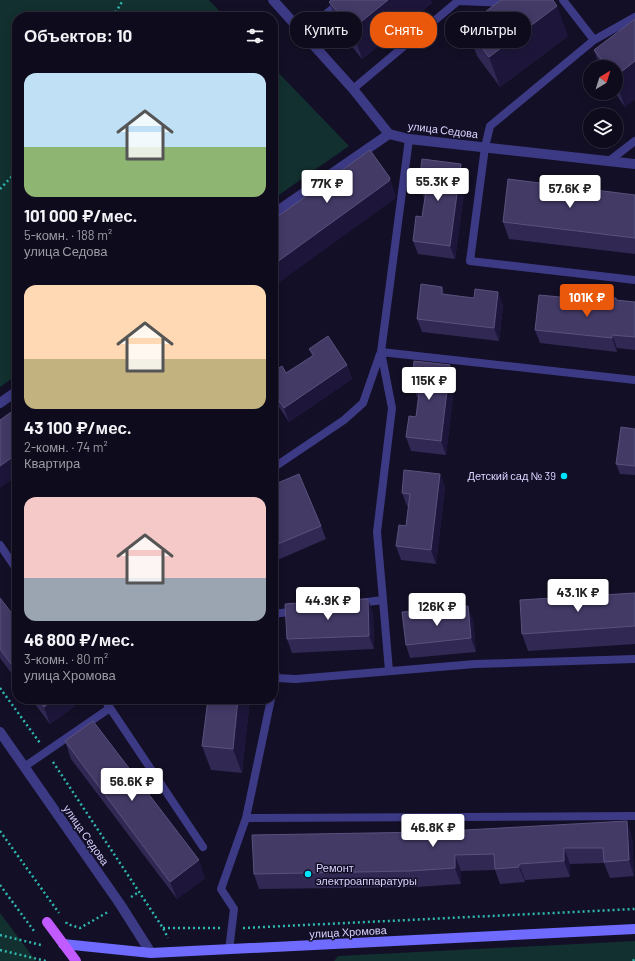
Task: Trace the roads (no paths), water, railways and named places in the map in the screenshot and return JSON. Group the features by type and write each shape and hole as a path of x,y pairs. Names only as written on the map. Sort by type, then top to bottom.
{"main road":[{"path":"47,922 76,961"}],"street":[{"path":"273,0 290,19"},
{"path":"278,211 389,134 353,89 316,48"},
{"name":"улица Седова","path":"389,134 409,139 635,164"},
{"path":"0,403 12,395"},
{"name":"улица Седова","path":"0,732 120,904 151,953"},
{"name":"улица Хромова","path":"63,944 151,953 635,929"}],"lane":[{"path":"328,12 343,0"},
{"path":"353,89 458,0 509,3 516,0"},
{"path":"563,0 594,40"},
{"path":"635,17 594,40 490,126 485,147 470,261 635,280"},
{"path":"278,465 344,420 363,403 381,352 409,139"},
{"path":"608,161 635,141"},
{"path":"381,352 635,380"},
{"path":"381,352 392,408 377,532 389,671"},
{"path":"0,545 12,563"},
{"path":"278,613 383,600"},
{"path":"278,678 296,679 475,664 635,658"},
{"path":"107,704 203,847"},
{"path":"228,950 234,909 221,888 246,818 270,704"},
{"path":"24,767 110,708"},
{"path":"246,818 635,816"}],"place":[{"name":"Детский сад № 39","path":"564,476"},
{"name":"Ремонт электроаппаратуры","path":"308,874"}]}
